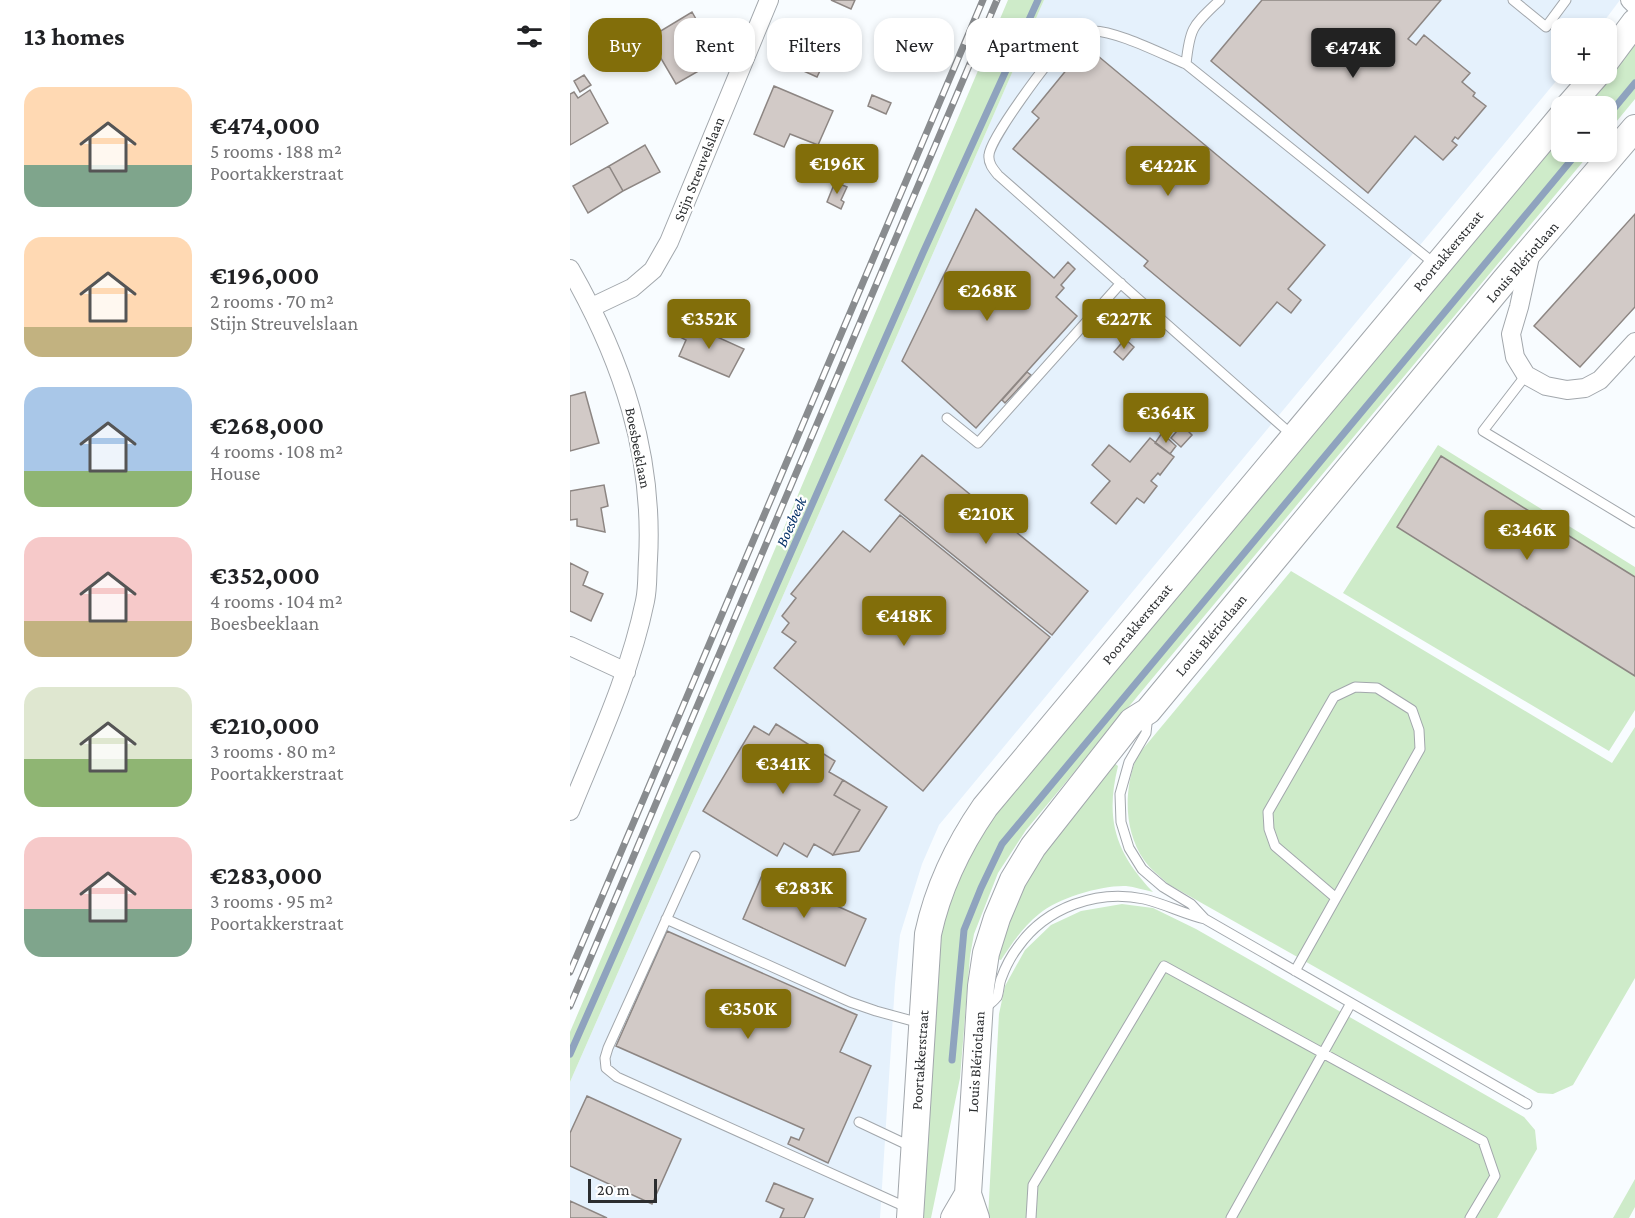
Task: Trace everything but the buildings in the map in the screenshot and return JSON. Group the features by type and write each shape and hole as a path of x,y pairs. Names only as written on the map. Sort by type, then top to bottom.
{"street":[{"path":"1630,0 1635,5"},
{"name":"Stijn Streuvelslaan","path":"592,307 632,288 653,270 669,242 764,3"},
{"path":"1617,46 1635,22"},
{"path":"1578,96 1588,84"},
{"name":"Louis Blériotlaan","path":"976,1218 968,1194 979,1014 986,953 996,918 1012,880 1033,847 1132,722 1148,711 1635,128"},
{"name":"Poortakkerstraat","path":"910,1214 928,934 933,910 945,876 967,832 985,807 1551,129"},
{"path":"1531,252 1511,334 1515,357 1526,375 1546,386 1567,390 1585,388 1600,380 1635,342"},
{"name":"Boesbeeklaan","path":"570,269 592,307 623,380 638,430 647,481 649,540 645,599 626,672 570,810"},
{"path":"570,646 626,672"},
{"path":"954,1218 968,1194"}],"lane":[{"path":"1186,64 1189,39 1195,24 1220,0"},
{"path":"1513,0 1546,27 1566,0"},
{"path":"1294,436 998,175 989,162 993,140 1062,47 1080,34 1091,31 1107,32 1186,64 1437,265"},
{"path":"947,418 978,443 1121,283"},
{"path":"1526,375 1483,431 1635,523"},
{"path":"1295,971 1420,749 1419,730 1412,710 1377,688 1355,687 1334,697 1268,812 1269,829 1275,846 1336,898"},
{"path":"1148,711 1146,733 1129,762 1120,794 1121,822 1129,848 1142,869 1163,887 1191,904 1205,919"},
{"path":"695,856 608,1048 604,1060 608,1071 910,1214"},
{"path":"979,1014 997,997 1000,980 1019,945 1033,930 1068,906 1089,899 1118,896 1146,900 1205,919 1527,1104"},
{"path":"666,919 850,1002 922,1023"},
{"path":"1031,1218 1033,1185 1164,966 1483,1141 1495,1176 1470,1218"},
{"path":"1231,1218 1351,1003"},
{"path":"859,1122 914,1148"}],"shaded area":[{"path":"1044,0 1620,0 1606,18 1551,18 1551,84 1554,84 939,825 922,864 900,935 880,1218 570,1218 570,1082 1012,72 1100,72 1100,18 1036,18"}],"green space":[{"path":"1008,0 1044,0 1036,18 1000,18"},
{"path":"1635,37 1635,99 1617,121 1617,96 1588,96 1598,84 1617,84 1617,60"},
{"path":"977,72 1012,72 570,1082 570,1032"},
{"path":"1551,140 1551,162 1583,162 1026,830 998,873 974,934 970,956 960,1078 931,1218 919,1218 940,920 986,817"},
{"path":"1438,445 1635,567 1635,710 1609,751 1343,593"},
{"path":"1291,571 1612,763 1635,727 1635,978 1573,1085 1553,1094 1538,1093 1168,884 1146,863 1137,848 1129,822 1128,795 1137,756"},
{"path":"1114,763 1118,766 1113,802 1116,834 1130,863 1153,892 1129,886 1116,886 1068,898 1047,908 1033,919 1001,960 997,959 1010,915 1030,872 1059,829"},
{"path":"1122,904 1153,908 1196,929 1524,1117 1535,1130 1537,1149 1497,1218 988,1218 999,1014 1005,986 1025,950 1051,925 1081,911"},
{"path":"1635,1179 1635,1207 1629,1218 1613,1218"}],"waterway":[{"name":"Boesbeek","path":"570,1054 922,255 1038,0"},
{"path":"1617,105 1635,83"},
{"path":"952,1060 964,930 1002,844 1570,162"}],"railway":[{"path":"570,972 983,0"},
{"path":"570,1006 997,0"}]}
